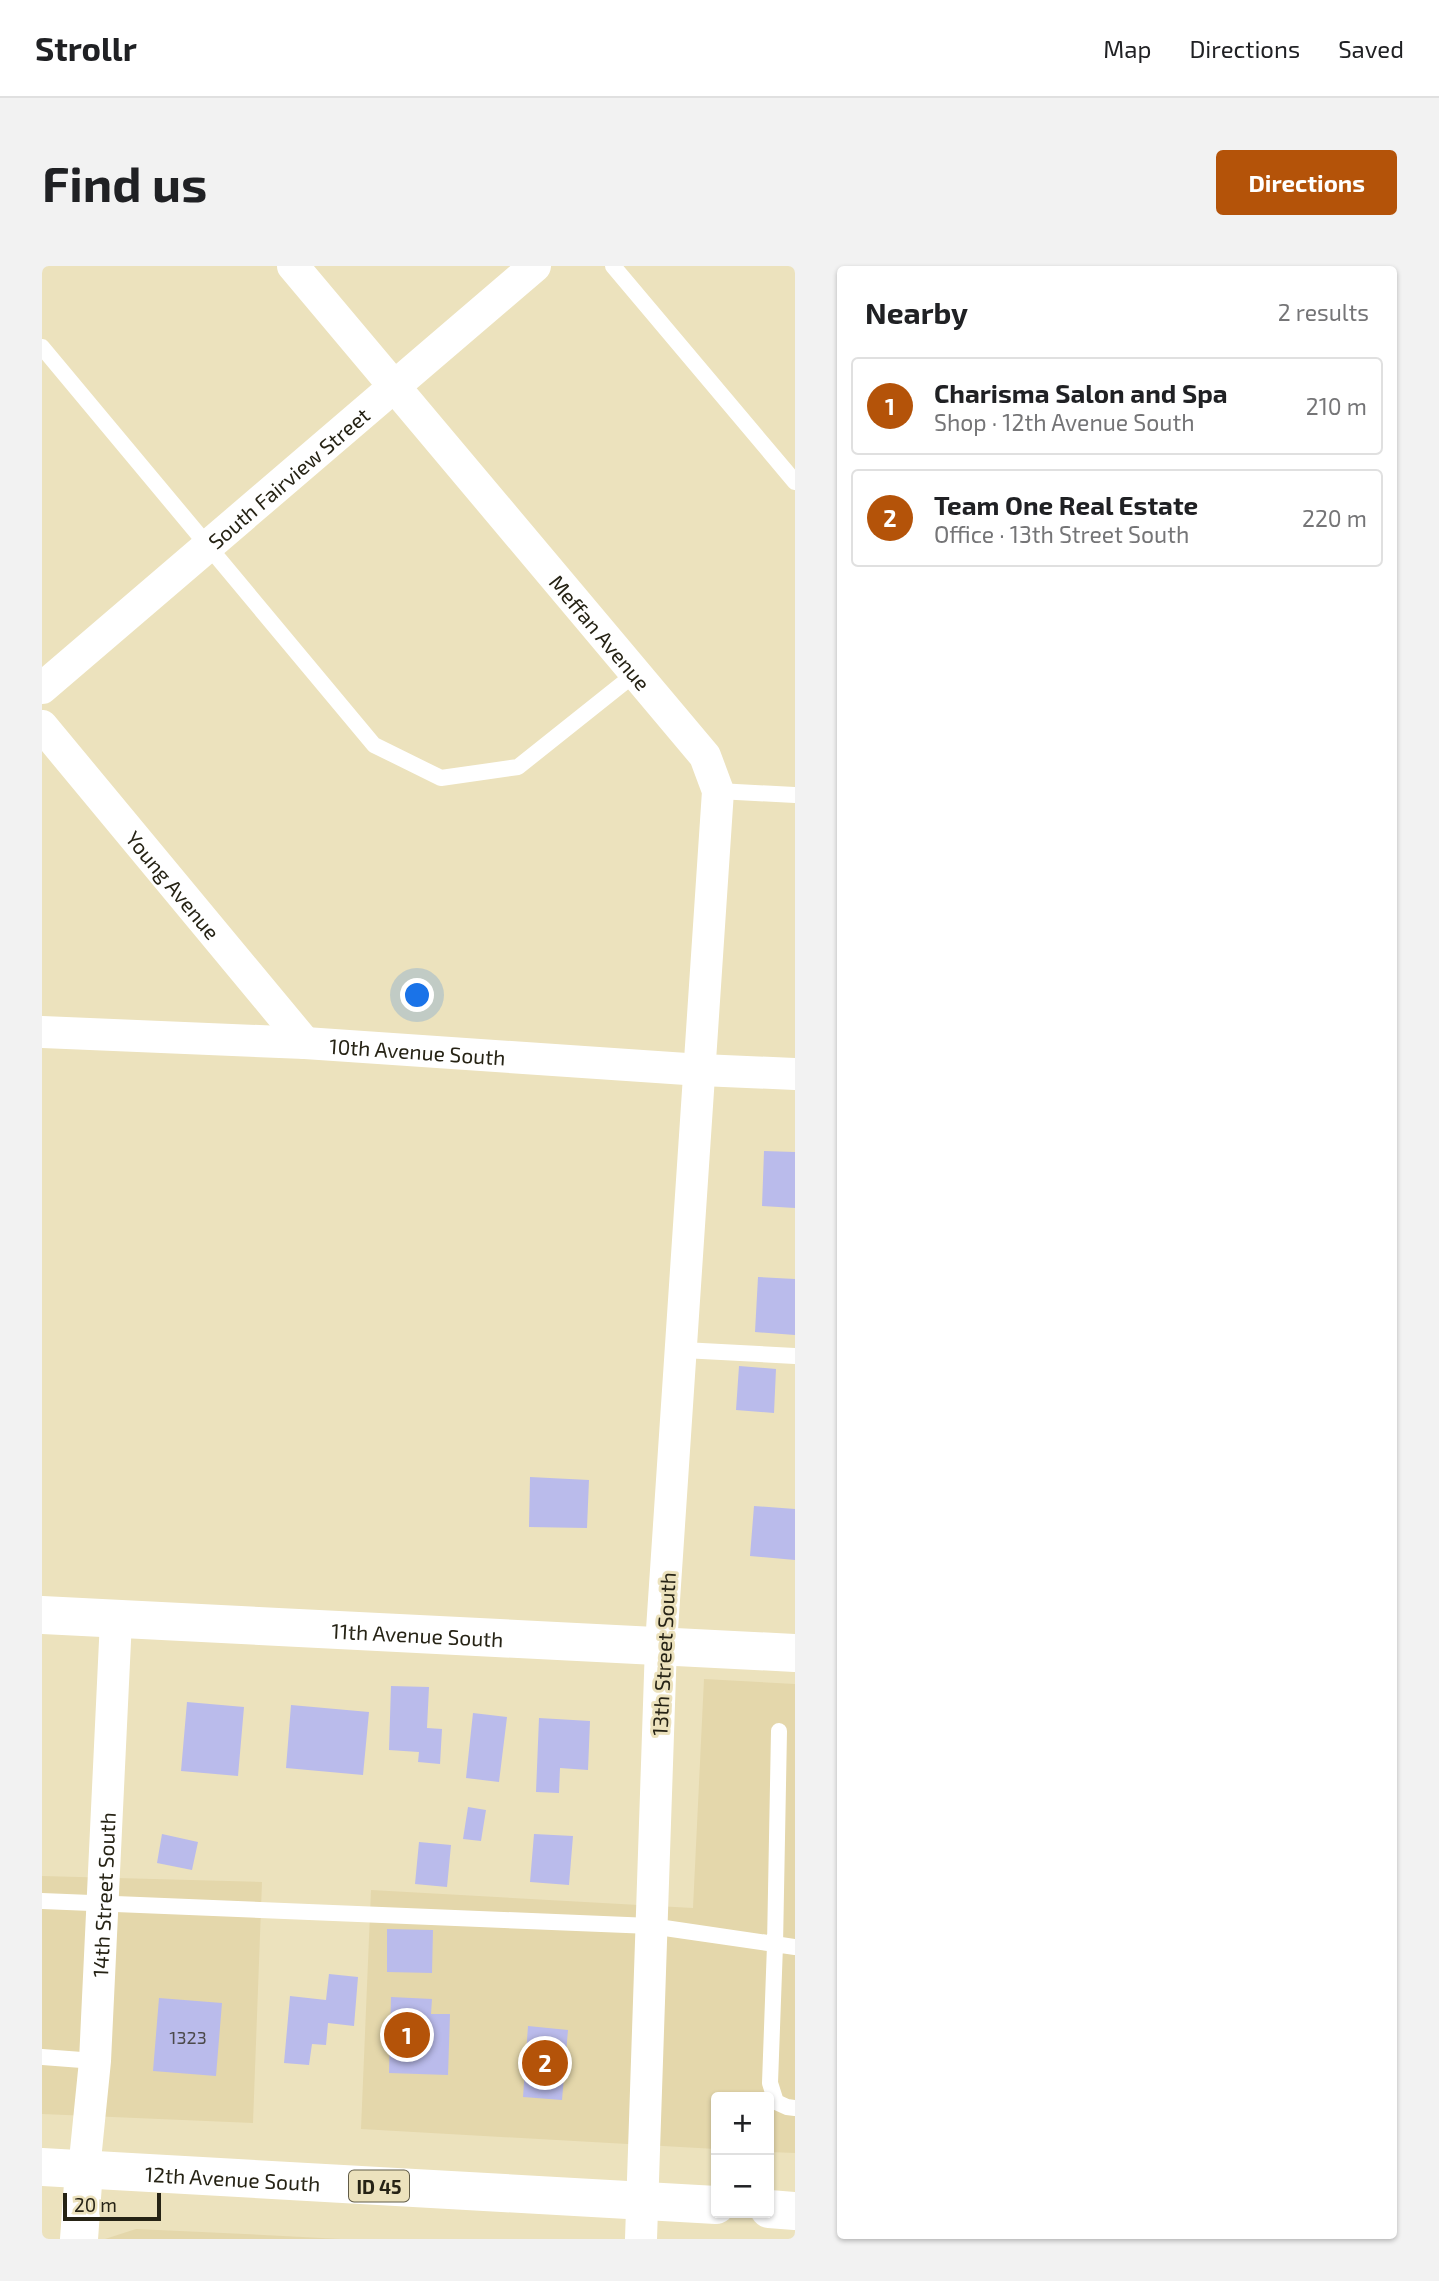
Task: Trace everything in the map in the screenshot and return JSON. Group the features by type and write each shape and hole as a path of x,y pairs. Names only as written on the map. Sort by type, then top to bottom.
{"street":[{"name":"Meffan Avenue","path":"293,266 705,756 718,791 701,1070"},
{"name":"South Fairview Street","path":"42,688 535,266"},
{"name":"Young Avenue","path":"42,726 305,1043"},
{"name":"10th Avenue South","path":"42,1032 305,1043 701,1070 795,1073"},
{"name":"13th Street South","path":"641,2239 662,1645 701,1070"},
{"name":"11th Avenue South","path":"42,1615 795,1653"},
{"name":"14th Street South","path":"84,2170 95,2061 116,1620"},
{"name":"12th Avenue South","path":"42,2167 711,2206"},
{"path":"79,2239 84,2170"},
{"path":"774,2209 795,2211"}],"lane":[{"path":"613,266 795,482"},
{"path":"42,347 373,745 441,778 518,767 636,673"},
{"path":"718,791 795,795"},
{"path":"682,1350 795,1356"},
{"path":"779,1731 770,2083 776,2102 795,2108"},
{"path":"42,1901 651,1926 795,1947"},
{"path":"42,2056 95,2061"}],"shaded area":[{"path":"704,1679 795,1684 795,2153 774,2152 774,2092 711,2092 711,2149 361,2129 371,1890 693,1908"},
{"path":"42,1876 262,1882 253,2123 42,2114"},
{"path":"136,2229 245,2234 341,2239 105,2239"}],"building":[{"path":"764,1151 795,1152 795,1208 762,1206"},
{"path":"758,1277 795,1279 795,1335 755,1332"},
{"path":"739,1366 776,1369 774,1413 736,1410"},
{"path":"530,1477 589,1480 587,1528 529,1527"},
{"path":"754,1506 795,1509 795,1560 750,1556"},
{"path":"391,1686 429,1687 427,1728 442,1729 440,1764 418,1762 419,1752 389,1750"},
{"path":"187,1702 244,1707 238,1776 181,1771"},
{"path":"291,1705 369,1712 363,1775 286,1768"},
{"path":"473,1713 507,1717 499,1782 466,1778"},
{"path":"539,1718 590,1721 588,1770 560,1768 559,1793 536,1792"},
{"path":"468,1807 486,1810 481,1841 463,1839"},
{"path":"162,1834 198,1842 192,1870 157,1863"},
{"path":"534,1834 573,1836 569,1885 530,1882"},
{"path":"419,1842 451,1845 447,1887 415,1884"},
{"path":"387,1929 433,1930 432,1973 387,1972"},
{"path":"329,1974 358,1977 354,2026 328,2023 326,2045 312,2044 309,2065 284,2063 290,1996 326,2000"},
{"path":"391,1997 432,1999 431,2014 450,2014 448,2075 389,2073"},
{"path":"159,1998 222,2003 216,2076 153,2071"},
{"path":"528,2026 568,2030 562,2100 523,2097"}],"place":[{"name":"Charisma Salon and Spa","path":"407,2035"},
{"name":"Team One Real Estate","path":"545,2063"}]}
